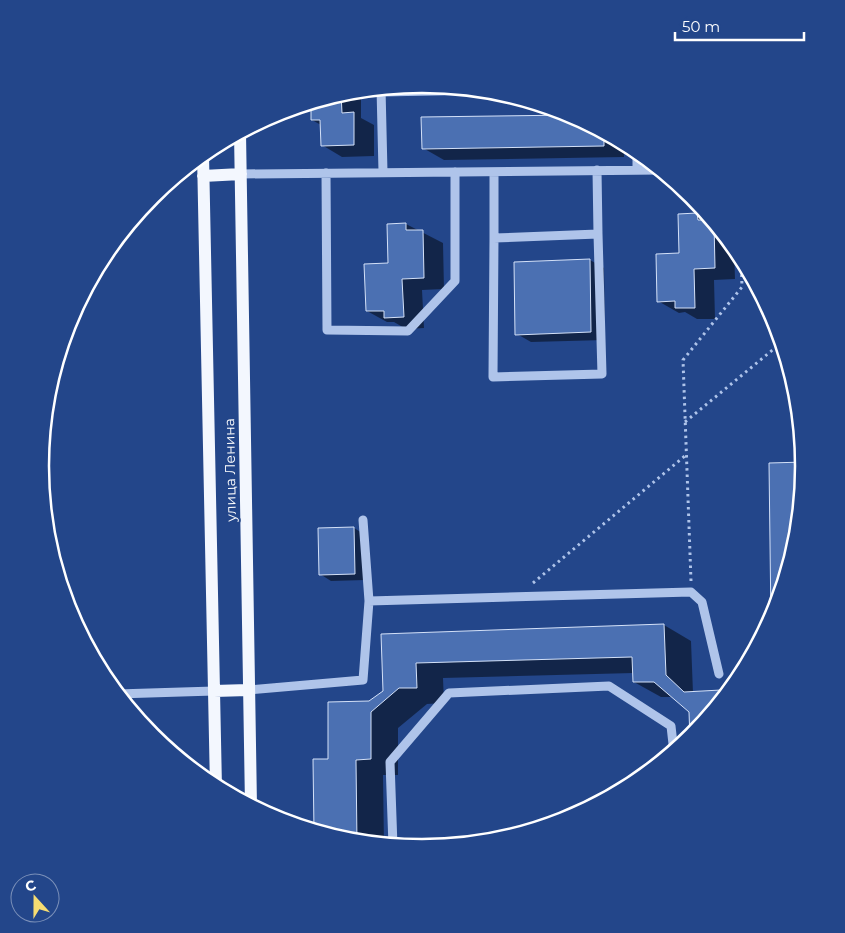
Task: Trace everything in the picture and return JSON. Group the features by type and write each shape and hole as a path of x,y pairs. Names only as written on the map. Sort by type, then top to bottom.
{"main road":[{"name":"улица Ленина","path":"240,141 251,798"},
{"name":"улица Ленина","path":"203,164 216,777"},
{"path":"203,176 241,174"},
{"path":"214,691 248,690"}],"street":[{"path":"381,95 383,172"},
{"path":"637,161 637,170"},
{"path":"494,172 493,377 602,374 598,170"},
{"path":"241,174 650,170"},
{"path":"326,173 327,330 408,331 455,281 455,172"},
{"path":"494,238 598,234"},
{"path":"248,690 363,680 369,601 362,520"},
{"path":"369,601 691,592 702,602 719,674"},
{"path":"393,839 390,762 449,693 609,686 671,726 673,744"},
{"path":"126,694 214,691"}],"path":[{"path":"691,592 682,360 742,287 742,273"},
{"path":"685,422 776,347"},
{"path":"517,597 686,456"}],"building":[{"path":"341,102 342,113 354,112 354,145 321,146 320,120 311,120 311,110"},
{"path":"550,115 588,131 604,140 604,146 422,149 421,117"},
{"path":"697,213 698,220 704,220 714,233 715,268 694,269 695,308 675,308 675,301 657,302 656,254 679,253 678,214"},
{"path":"406,223 406,230 423,230 424,278 402,279 404,317 384,318 384,311 366,311 364,264 388,263 387,224"},
{"path":"590,259 591,332 515,335 514,262"},
{"path":"796,462 796,467 793,515 789,539 784,563 771,602 769,463"},
{"path":"354,527 355,574 319,575 318,528"},
{"path":"664,624 666,675 684,692 721,691 690,728 689,712 654,682 633,682 632,657 416,663 417,688 399,688 371,712 371,759 356,760 357,834 326,828 314,824 313,759 328,759 328,702 369,701 383,691 381,634"}]}
